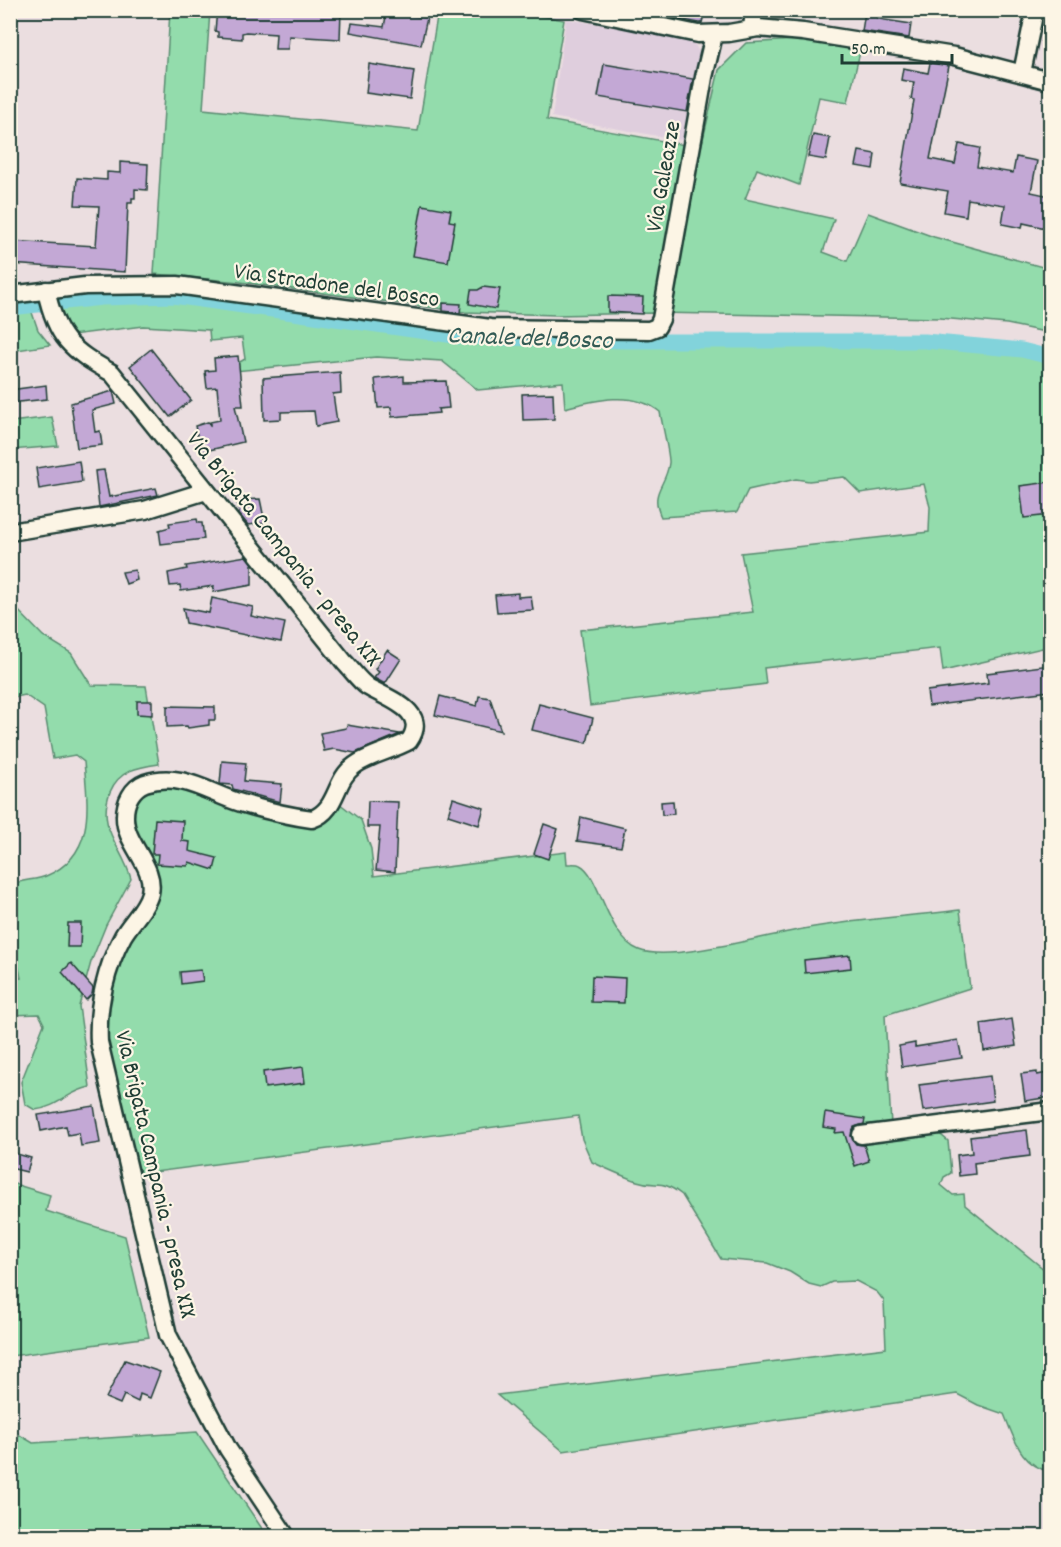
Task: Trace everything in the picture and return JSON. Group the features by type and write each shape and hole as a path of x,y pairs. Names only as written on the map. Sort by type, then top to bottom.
{"street":[{"path":"583,10 698,34 714,35 752,28 803,32 954,56 1050,81"},
{"path":"752,28 754,10"},
{"path":"1022,73 1035,10"},
{"name":"Via Galeazze","path":"657,327 661,319 714,35"},
{"name":"Via Stradone del Bosco","path":"10,295 85,286 177,285 490,328 644,331 657,327"},
{"name":"Via Brigata Campania - presa XIX","path":"46,290 52,316 71,348 112,373 126,388 206,491 356,675 366,686 402,705 415,723 415,733 410,741 353,766 345,776 330,808 323,815 312,819 241,803 182,780 166,778 140,785 132,793 124,817 132,843 147,868 150,892 116,950 102,995 99,1042 168,1335 228,1449 286,1536"},
{"path":"10,532 145,510 206,491"},
{"path":"861,1136 1050,1111"}],"shaded area":[{"path":"566,19 692,40 701,55 686,141 552,117"}],"green space":[{"path":"170,11 210,11 203,109 418,131 438,11 516,11 564,20 547,120 701,148 719,70 746,43 794,40 861,48 848,102 819,97 799,185 757,169 745,199 834,219 823,252 847,261 868,213 934,237 1050,269 1050,333 1007,324 940,318 655,313 556,315 465,312 240,282 154,274"},
{"path":"147,295 504,336 655,335 939,340 1004,345 1050,355 1050,551 1046,552 1047,647 943,671 940,648 764,668 766,684 590,706 580,630 753,612 741,553 929,532 930,507 924,484 860,493 844,477 809,481 796,479 748,490 737,512 661,517 657,495 669,463 660,412 650,405 626,399 614,399 565,408 563,382 478,390 442,361 376,357 235,371 238,363 245,359 242,338 210,341 209,330 143,326 72,335 50,299"},
{"path":"28,301 38,330 50,345 11,351 11,304"},
{"path":"52,417 58,446 11,450 11,422"},
{"path":"11,603 43,636 71,653 91,685 146,686 159,764 137,768 124,774 110,792 107,805 108,827 131,879 106,925 91,962 79,1006 90,1087 51,1106 35,1110 25,1104 21,1082 44,1024 39,1014 11,1015 11,979 21,978 11,932 11,886 18,882 46,876 62,867 74,856 85,828 87,795 84,762 75,755 53,759 44,708 25,695 11,698"},
{"path":"143,788 175,788 227,805 289,820 335,800 361,820 371,849 374,876 566,852 567,864 579,864 593,880 619,933 639,950 655,953 675,953 724,946 832,924 960,910 970,988 885,1015 891,1125 936,1131 948,1141 951,1173 944,1177 941,1185 953,1195 964,1194 965,1205 1050,1274 1050,1472 1025,1457 1015,1442 1004,1414 978,1405 957,1394 563,1451 497,1395 886,1348 884,1301 877,1292 856,1281 832,1282 821,1287 809,1284 790,1272 767,1263 721,1259 682,1195 664,1185 637,1181 592,1162 582,1139 578,1116 132,1175 107,1061 103,995 148,895 128,818"},
{"path":"11,1183 50,1195 46,1211 125,1236 149,1337 11,1356"},
{"path":"11,1430 33,1443 197,1432 267,1536 11,1536"}],"building":[{"path":"217,10 341,11 340,39 289,36 288,49 275,49 276,34 246,32 242,33 242,39 218,37 218,32 215,31"},
{"path":"659,10 705,10 702,23 699,23 659,15"},
{"path":"387,11 427,18 421,45 350,32 352,23 384,27"},
{"path":"865,12 879,14 878,19 911,24 909,38 862,31"},
{"path":"930,63 949,66 930,159 955,164 959,144 980,148 977,167 1013,173 1016,157 1037,161 1031,192 1050,196 1050,229 1023,223 1022,228 1002,224 1005,205 968,199 966,216 944,212 948,191 900,183 914,100 911,99 914,82 901,80 903,68 928,73"},
{"path":"369,64 414,71 410,99 366,93"},
{"path":"604,64 693,79 687,112 598,97"},
{"path":"813,135 830,138 826,160 808,157"},
{"path":"859,151 875,154 873,169 856,166"},
{"path":"120,162 148,164 147,190 135,189 135,198 132,198 132,203 128,203 125,272 10,264 11,241 96,246 99,206 75,205 77,178 107,180 107,172 120,173"},
{"path":"422,205 451,210 449,221 455,222 448,262 413,256"},
{"path":"483,287 500,289 496,309 469,304 471,290"},
{"path":"608,296 643,297 642,314 608,312"},
{"path":"443,303 461,304 460,313 443,311"},
{"path":"151,349 191,400 170,417 130,366"},
{"path":"238,356 243,406 235,406 243,442 201,452 195,426 208,422 210,425 210,422 220,420 217,387 207,388 205,371 215,370 214,358"},
{"path":"340,372 341,393 333,394 337,422 316,426 314,411 281,412 281,419 264,420 263,378"},
{"path":"404,376 404,382 446,381 449,408 438,409 439,413 392,417 391,407 378,408 375,379"},
{"path":"46,385 47,399 10,403 10,390"},
{"path":"113,391 116,404 92,410 95,432 100,431 102,445 77,448 71,403"},
{"path":"553,393 554,419 523,420 522,394"},
{"path":"79,461 82,482 39,489 36,468"},
{"path":"104,470 109,497 156,488 158,495 99,507 95,471"},
{"path":"1050,482 1050,515 1024,518 1020,486"},
{"path":"260,499 265,523 248,525 239,514 237,500"},
{"path":"197,519 198,523 202,523 204,539 161,544 159,530 170,527 169,523"},
{"path":"246,556 252,564 252,585 213,592 214,586 181,591 180,585 170,586 168,573 187,569 186,566"},
{"path":"135,570 137,580 126,584 122,572"},
{"path":"518,593 518,597 531,596 533,610 497,612 495,595"},
{"path":"212,598 253,607 251,616 285,623 281,642 186,623 183,608 209,613"},
{"path":"387,650 401,659 385,684 374,678 379,672 375,669"},
{"path":"1050,665 1050,691 929,706 927,691 988,683 987,673"},
{"path":"440,696 477,706 479,696 490,698 501,731 435,715"},
{"path":"137,701 152,701 152,715 137,714"},
{"path":"539,704 593,718 587,743 532,730"},
{"path":"167,706 215,707 215,720 209,720 209,725 188,728 187,726 167,727"},
{"path":"347,725 400,734 355,753 334,749 324,751 320,733 346,728"},
{"path":"222,761 246,763 244,781 282,784 280,802 233,789 232,785 220,784"},
{"path":"453,798 484,808 479,825 448,815"},
{"path":"368,801 398,802 395,872 376,870 380,827 367,827"},
{"path":"673,801 674,814 662,815 661,802"},
{"path":"581,817 625,828 621,847 577,841"},
{"path":"155,819 183,821 182,841 190,842 189,851 217,858 214,870 189,862 188,866 157,864 158,854 152,854"},
{"path":"544,824 558,829 548,859 534,854"},
{"path":"68,923 81,923 80,947 67,947"},
{"path":"850,955 851,968 805,973 804,960"},
{"path":"71,963 93,988 92,994 86,1000 62,972"},
{"path":"201,970 203,981 181,984 180,972"},
{"path":"592,976 625,978 624,1003 591,1002"},
{"path":"1012,1019 1016,1046 984,1051 981,1024"},
{"path":"958,1040 962,1058 902,1067 899,1046 915,1043 915,1047"},
{"path":"303,1067 305,1083 265,1088 263,1072"},
{"path":"1037,1072 1037,1075 1048,1073 1050,1097 1025,1101 1021,1074"},
{"path":"990,1076 993,1101 923,1111 919,1085"},
{"path":"94,1106 100,1143 81,1146 79,1133 68,1135 66,1126 41,1131 38,1115"},
{"path":"825,1113 865,1119 864,1124 854,1127 851,1136 856,1144 864,1145 869,1161 855,1166 844,1132 835,1133 836,1129 823,1127"},
{"path":"1027,1130 1030,1156 974,1163 975,1174 959,1176 957,1155 972,1153 970,1137"},
{"path":"10,1152 31,1158 27,1172 10,1168"},
{"path":"125,1360 160,1372 150,1398 140,1394 138,1402 124,1395 120,1404 106,1398"}],"waterway":[{"name":"Canale del Bosco","path":"10,308 102,298 173,296 461,337 624,341 925,341 1022,350 1050,357"}]}
